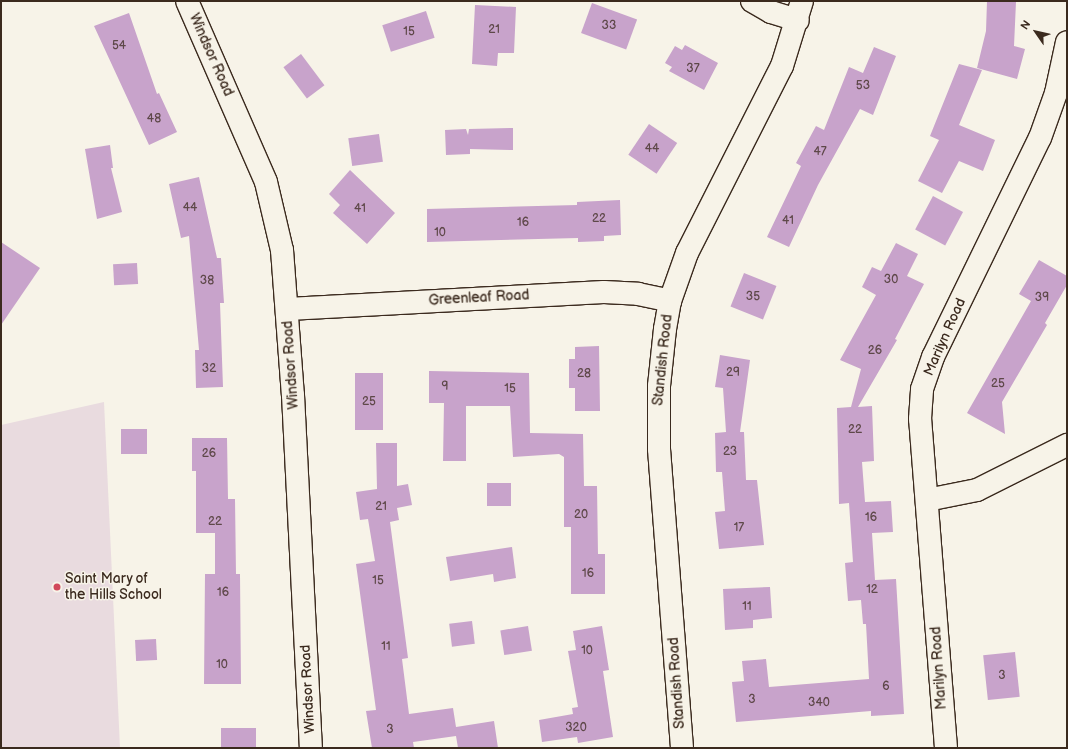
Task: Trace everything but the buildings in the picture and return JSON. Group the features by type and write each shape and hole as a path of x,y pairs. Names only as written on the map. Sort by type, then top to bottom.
{"street":[{"name":"Windsor Road","path":"187,1 266,182 282,250 288,309 311,748"},
{"path":"752,1 771,12 800,10"},
{"name":"Standish Road","path":"682,748 658,419 661,364 670,301 687,253 770,92 800,10"},
{"name":"Marilyn Road","path":"946,748 920,419 922,389 927,373 1040,138 1056,93 1067,42"},
{"name":"Greenleaf Road","path":"288,309 604,292 638,294 670,301"},
{"path":"927,500 977,490 1067,445"}],"shaded area":[{"name":"Saint Mary of the Hills School","path":"104,402 120,748 1,748 1,425"}],"place":[{"name":"Saint Mary of the Hills School","path":"57,587"}]}
